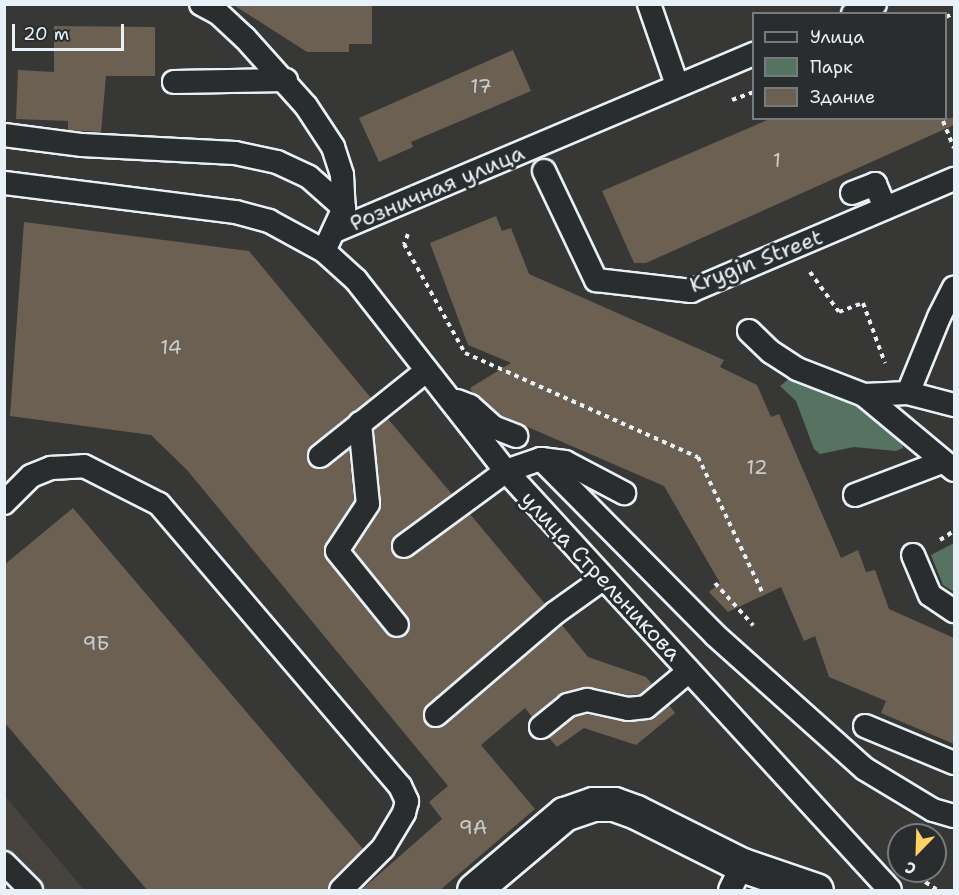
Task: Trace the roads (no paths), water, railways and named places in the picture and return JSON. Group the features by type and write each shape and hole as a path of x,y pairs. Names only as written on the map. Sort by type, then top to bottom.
{"street":[{"path":"474,891 564,814 593,804 614,804 636,812 736,878 816,891"}],"lane":[{"path":"201,4 218,13 286,80 333,147 342,175 344,208"},
{"path":"649,4 677,85"},
{"path":"857,12 875,4"},
{"name":"Розничная улица","path":"337,230 752,54"},
{"path":"174,82 286,80"},
{"name":"Розничная улица","path":"4,135 82,144 236,153 277,162 309,177 344,208 337,230"},
{"name":"Krygin Street","path":"544,171 596,280 691,291 954,179"},
{"path":"852,193 885,180 885,208"},
{"name":"улица Стрельникова","path":"4,183 235,212 269,221 324,251 356,280 425,372 506,471 890,891"},
{"path":"324,251 337,230"},
{"path":"908,393 954,288"},
{"path":"749,331 771,352 797,369 864,395 948,466"},
{"path":"320,456 425,372"},
{"path":"864,395 908,393 954,405"},
{"path":"450,402 458,400 470,406 493,427 516,436"},
{"path":"360,423 368,504 337,551 397,625"},
{"path":"541,459 715,635 865,769 933,810 954,816"},
{"path":"404,546 506,471 541,459 565,462 624,493"},
{"path":"4,503 31,476 51,468 84,466 159,504 400,786 407,801 404,813 383,848 341,891"},
{"path":"855,495 948,466"},
{"path":"913,555 930,595 954,611"},
{"path":"436,716 555,614 604,578"},
{"path":"541,727 568,705 587,700 628,710 646,706 689,671"},
{"path":"865,726 954,763"},
{"path":"4,863 31,891"}]}
